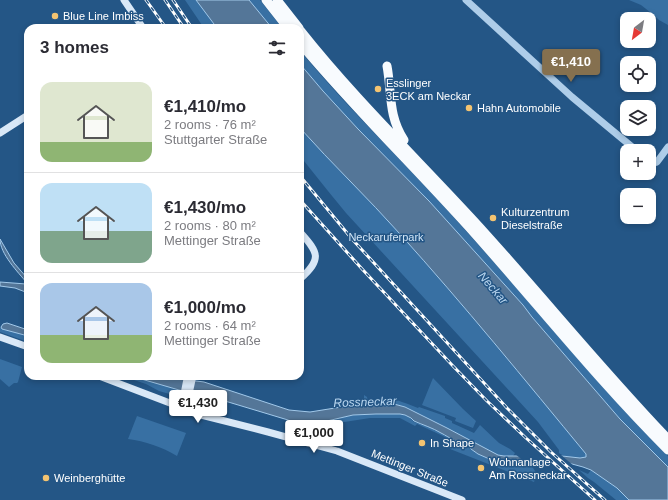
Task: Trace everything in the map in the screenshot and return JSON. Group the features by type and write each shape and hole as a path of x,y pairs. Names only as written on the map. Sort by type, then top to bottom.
{"highway":[{"path":"272,1 287,13 295,24"},
{"path":"272,1 286,24"},
{"path":"304,35 366,106 494,243 623,391 668,439"},
{"path":"304,48 364,116 476,235 603,381 668,450"},
{"path":"387,66 390,82 391,107 394,120 400,134 414,157"}],"main road":[{"path":"124,0 140,24"},
{"path":"0,133 24,118"},
{"path":"304,237 313,248 315,255 315,261 311,269 304,275"},
{"path":"0,337 24,346"},
{"name":"Mettinger Straße","path":"109,380 196,414 337,451 462,500"},
{"path":"183,408 190,380"},
{"path":"167,402 182,397 186,394"}],"street":[{"path":"466,0 572,97 629,144"},
{"path":"656,161 658,161 668,147"}],"green space":[{"path":"185,0 196,0 214,24 201,24"},
{"path":"249,0 260,0 279,24 269,24"},
{"path":"629,0 668,0 668,25 656,17 656,12 650,12 641,5"},
{"path":"304,56 446,208 616,401 668,456 668,467 620,419 523,305 429,201 323,91 304,69"},
{"name":"Neckaruferpark","path":"304,132 424,261 586,454 586,457 572,458 559,453 559,450 538,422 346,213 304,161"},
{"path":"1,327 3,329 24,335 24,341 0,332"},
{"path":"0,359 22,367 18,382 9,387 0,379"},
{"path":"433,378 476,421 473,428 455,421 456,418 422,405"},
{"path":"134,380 145,380 181,390 178,394 173,395 159,391"},
{"path":"364,395 367,397 368,402 381,401 384,398 389,398 418,408 419,407 445,416 445,418 452,421 452,423 474,433 480,425 499,443 515,453 513,456 495,454 405,407 394,404 387,406 373,404 365,406 345,406 345,404 364,401"},
{"path":"396,414 406,416 414,422 435,430 457,443 468,445 484,457 504,463 526,463 533,468 537,474 534,482 450,449 452,444 447,442 448,439 417,424 415,426 400,418 370,418 338,423 337,425 320,423 353,415"},
{"path":"137,416 186,433 177,456 153,445 128,439"},
{"path":"579,470 588,474 591,470 617,488 629,500 616,500"}],"water":[{"path":"196,0 249,0 269,24 214,24"},
{"name":"Neckar","path":"304,69 358,129 429,201 523,305 620,419 668,467 668,500 629,500 617,488 591,470 572,464 502,463 494,461 478,454 468,445 457,442 405,415 353,415 314,424 307,424 299,421 292,422 201,394 179,390 145,380 189,380 204,382 289,410 310,412 360,404 365,406 372,404 387,406 394,404 405,407 498,455 586,457 586,454 424,261 304,132"},
{"path":"0,239 14,263 24,274 24,279 6,257"},
{"path":"0,282 24,284 24,291 15,288 0,286"},
{"path":"7,323 24,329 24,335 2,329 1,327 3,324"}],"pier":[{"path":"515,454 560,454 575,467 529,465"}],"railway":[{"path":"146,0 163,24"},
{"path":"165,0 181,24"},
{"path":"173,0 189,24"},
{"path":"304,181 352,239 507,408 551,452 605,500"},
{"path":"304,204 363,270 487,401 595,500"}],"place":[{"name":"Blue Line Imbiss","path":"55,16"},
{"name":"Esslinger 3ECK am Neckar","path":"378,89"},
{"name":"Hahn Automobile","path":"469,108"},
{"name":"Kulturzentrum Dieselstraße","path":"493,218"},
{"name":"In Shape","path":"422,443"},
{"name":"Wohnanlage Am Rossneckar","path":"481,468"},
{"name":"Weinberghütte","path":"46,478"}],"water label":[{"name":"Rossneckar","path":"365,402"}]}
